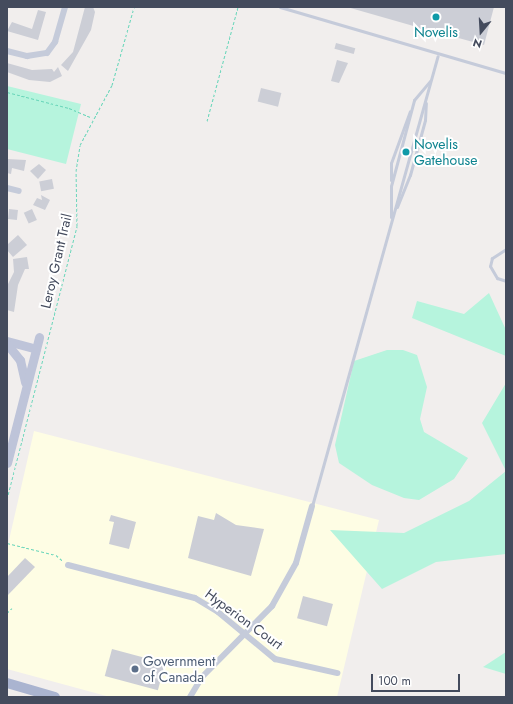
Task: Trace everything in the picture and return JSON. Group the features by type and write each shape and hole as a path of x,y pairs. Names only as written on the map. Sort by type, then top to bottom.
{"main road":[{"path":"7,683 55,697"}],"street":[{"path":"7,51 27,56 47,53 55,42 65,7"},
{"path":"7,188 19,192"},
{"path":"7,463 39,337"},
{"path":"7,341 36,349"},
{"path":"7,344 22,366 25,393"},
{"path":"190,697 202,677 272,606 296,563 312,506"},
{"name":"Hyperion Court","path":"68,565 195,598 275,659 337,673"}],"lane":[{"path":"280,7 438,56 506,73"},
{"path":"312,506 438,56"},
{"path":"391,222 391,163 414,100 431,80"},
{"path":"391,222 410,175 425,120 426,98"},
{"path":"506,249 492,258 490,266 497,278 506,281"}],"path":[{"name":"Leroy Grant Trail","path":"7,498 77,226 78,156 93,119 112,85 134,7"},
{"path":"207,121 238,7"},
{"path":"7,92 69,108 93,119"},
{"path":"7,543 56,555 68,565"},
{"path":"7,613 12,608"}],"shaded area":[{"path":"34,431 379,520 337,697 110,697 7,669 7,549"}],"green space":[{"path":"7,86 81,104 66,164 7,149"},
{"path":"489,293 506,330 506,356 412,318 417,301 464,314"},
{"path":"387,350 403,350 417,355 427,387 420,419 424,432 468,458 454,479 419,500 404,498 372,485 339,463 335,445 354,361"},
{"path":"506,383 506,471 482,423"},
{"path":"506,471 506,554 436,562 382,589 330,530 404,533 469,501"},
{"path":"506,652 506,674 483,667"}],"building":[{"path":"85,7 93,7 95,12 91,30 68,71 61,65 73,52"},
{"name":"Novelis","path":"347,7 494,7 484,45 433,31 431,39 416,35 417,27"},
{"path":"38,10 46,12 38,40 7,31 12,22 32,29"},
{"path":"336,43 355,48 354,54 334,49"},
{"path":"337,60 348,63 339,83 331,81"},
{"path":"7,63 32,70 52,69 54,72 58,67 62,76 50,82 29,80 7,72"},
{"path":"261,88 281,93 278,107 258,102"},
{"path":"7,159 26,160 24,171 12,168 11,174 7,173"},
{"path":"39,164 46,170 38,179 30,171"},
{"path":"52,179 54,189 41,191 39,181"},
{"path":"41,195 50,200 45,210 33,205 37,198 42,200"},
{"path":"9,209 18,210 17,220 8,219"},
{"path":"32,209 37,220 29,224 24,213"},
{"path":"18,235 27,245 13,257 7,250 8,244"},
{"path":"27,257 29,269 25,269 18,285 14,312 7,310 7,286 14,272 13,259"},
{"path":"216,513 236,525 264,529 251,576 188,558 198,516 214,520"},
{"path":"111,515 136,522 129,549 109,544 114,522 109,521"},
{"path":"25,558 35,567 7,596 7,577"},
{"path":"303,596 333,604 327,626 297,618"},
{"name":"Government of Canada","path":"112,649 165,663 158,690 105,676"}],"place":[{"name":"Novelis","path":"436,17"},
{"name":"Novelis Gatehouse","path":"406,152"},
{"name":"Government of Canada","path":"135,669"}]}
